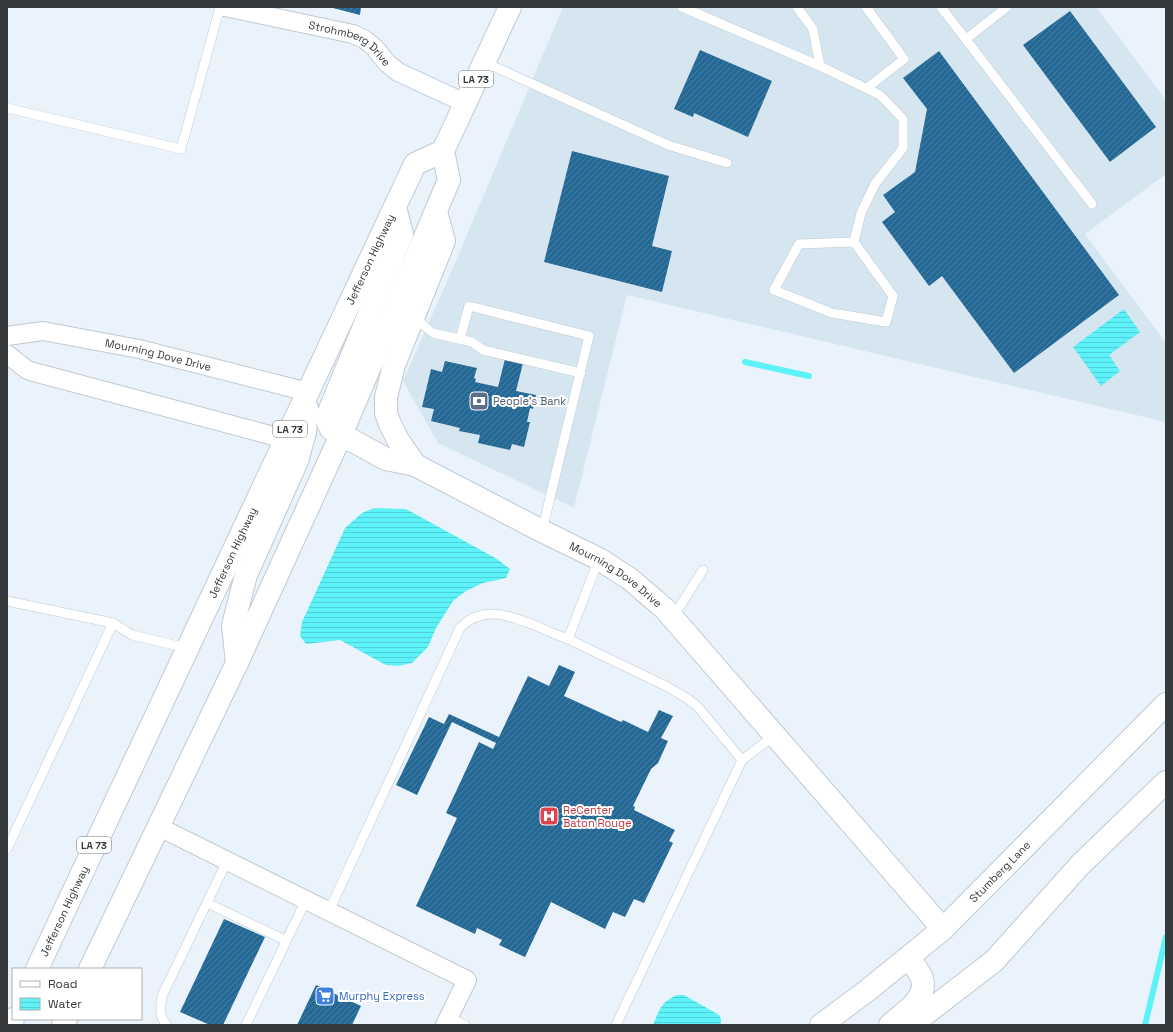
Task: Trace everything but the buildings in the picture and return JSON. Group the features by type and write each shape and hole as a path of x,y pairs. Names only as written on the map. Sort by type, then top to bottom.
{"main road":[{"name":"LA 73","path":"443,151 510,7"},
{"name":"Jefferson Highway","path":"37,968 285,439 416,164 443,151"},
{"path":"90,968 237,663 341,435 449,180 443,151"},
{"path":"396,207 402,234 328,414 328,423 331,429 386,459 415,465"},
{"path":"415,465 398,440 390,424 386,413 386,397 394,365 444,241 436,212"},
{"path":"237,663 233,625 246,575 297,461 305,432 308,392"},
{"name":"Mourning Dove Drive","path":"415,465 599,559 630,579 665,609 943,929"},
{"name":"Stumberg Lane","path":"821,1025 943,929 1166,704"},
{"path":"911,1025 994,961 1080,865 1166,782"},
{"path":"890,1025 918,1000 922,994 922,978 908,958"}],"street":[{"name":"Strohmberg Drive","path":"225,7 353,34 364,39 374,48 387,64 398,72 465,103"},
{"name":"Mourning Dove Drive","path":"7,336 43,332 139,349 308,392"},
{"path":"7,354 26,369 285,439"},
{"path":"159,827 467,980 446,1022"}],"lane":[{"path":"7,108 181,149 220,7"},
{"path":"682,7 820,66 880,94 903,118 903,148 875,184 861,213 854,242 893,296 886,322 832,313 774,290 799,244 854,242"},
{"path":"797,7 812,29 820,66"},
{"path":"866,7 904,59 867,88"},
{"path":"941,7 1092,204"},
{"path":"966,39 1007,7"},
{"path":"484,62 668,145 727,163"},
{"path":"460,339 469,306 589,336 542,531"},
{"path":"414,313 423,325 433,333 472,342 483,350 580,373"},
{"path":"568,639 599,559"},
{"path":"672,617 703,570"},
{"path":"7,601 113,623 132,635 188,648"},
{"path":"329,911 460,628 476,616 500,614 512,617 568,639 668,687 688,698 698,707 742,760"},
{"path":"7,849 113,623"},
{"path":"616,1025 742,760 775,735"},
{"path":"167,1025 160,1014 162,996 228,861"},
{"path":"246,1025 285,940 306,900"},
{"path":"207,903 285,940"},
{"path":"446,1022 465,1025"}],"shaded area":[{"path":"563,7 1096,7 1166,100 1166,174 1085,234 1166,343 1166,422 627,295 574,508 438,443 403,381 458,256"}],"water":[{"path":"1124,309 1140,332 1109,355 1120,371 1101,386 1073,347"},
{"path":"374,508 406,509 497,559 510,569 506,578 483,583 466,591 453,601 436,628 428,647 412,663 398,666 386,665 340,640 306,644 300,636 302,622 345,528 362,513"},
{"path":"677,995 684,995 719,1015 721,1020 720,1025 653,1025 664,1004"}],"waterway":[{"path":"745,362 809,376"},
{"path":"1145,1025 1166,937"}],"place":[{"name":"People's Bank","path":"479,401"},
{"name":"ReCenter Baton Rouge","path":"549,816"},
{"name":"Murphy Express","path":"325,996"}]}
